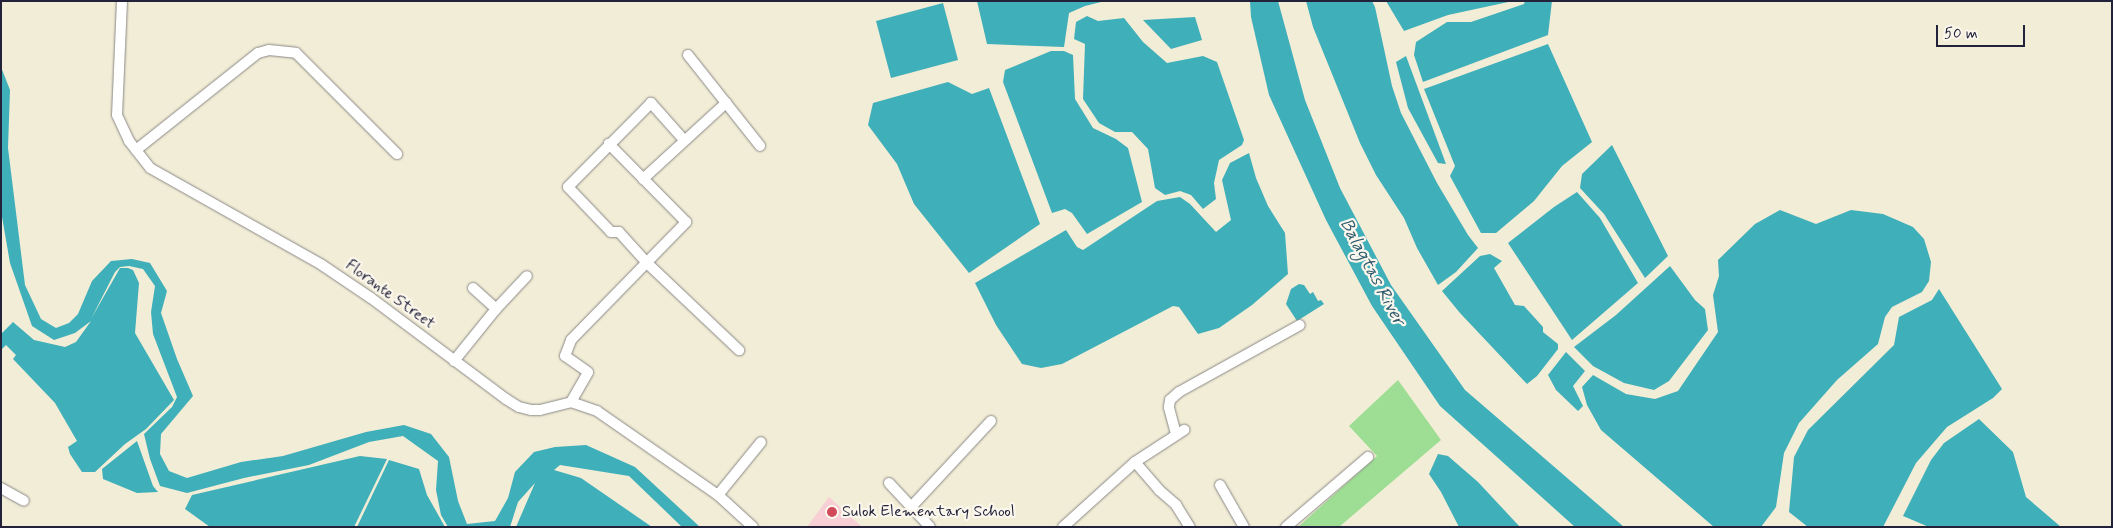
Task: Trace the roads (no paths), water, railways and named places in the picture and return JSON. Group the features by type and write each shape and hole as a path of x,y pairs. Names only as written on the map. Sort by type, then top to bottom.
{"street":[{"name":"Florante Street","path":"122,1 117,115 129,141 150,168 322,265 372,298 454,361 519,407 540,410 571,402"},
{"path":"136,150 258,53 268,50 296,53 397,154"},
{"path":"688,55 760,146"},
{"path":"684,140 651,103 568,186 610,232 619,232 647,262 740,350"},
{"path":"644,179 726,103"},
{"path":"609,144 686,222 571,340 565,356 588,372 571,402 597,411 718,495 753,527"},
{"path":"454,361 496,309 527,276"},
{"path":"473,288 496,309"},
{"path":"1063,527 1135,462 1180,432 1169,403 1179,392 1300,325"},
{"path":"912,506 991,421"},
{"path":"718,495 761,442"},
{"path":"1286,527 1368,457"},
{"path":"1135,462 1159,490 1176,505 1190,527"},
{"path":"889,483 930,527"},
{"path":"1220,485 1244,527"},
{"path":"1,488 24,501"}],"water":[{"path":"977,1 1105,1 1085,6 1069,13 1064,47 987,44"},
{"name":"Balagtas River","path":"1250,1 1278,1 1305,100 1340,188 1391,285 1465,390 1624,527 1575,527 1440,406 1372,306 1326,220 1269,95 1251,17"},
{"path":"1306,1 1372,1 1375,7 1392,86 1401,113 1437,183 1468,235 1478,248 1456,272 1438,285 1417,248 1404,218 1376,175 1360,143 1313,27"},
{"path":"1386,1 1513,1 1448,15 1404,31"},
{"path":"1525,1 1552,1 1548,35 1423,82 1414,55 1416,42 1447,22 1471,22 1524,4"},
{"path":"943,3 958,60 891,78 876,21"},
{"path":"1087,16 1098,21 1124,18 1143,42 1167,63 1203,56 1217,62 1244,140 1242,145 1219,160 1214,183 1216,199 1203,209 1191,195 1180,191 1165,195 1155,188 1148,149 1132,132 1115,132 1099,123 1083,99 1085,44 1074,39 1076,22"},
{"path":"1195,17 1202,40 1171,49 1143,20"},
{"path":"1548,44 1592,142 1562,166 1534,201 1496,233 1481,233 1450,176 1455,166 1424,89"},
{"path":"1051,51 1064,51 1073,55 1075,99 1093,128 1116,139 1128,148 1142,202 1087,234 1072,213 1065,209 1052,213 1003,82 1005,70"},
{"path":"1406,56 1446,164 1438,163 1408,108 1396,62"},
{"path":"1,67 10,90 8,148 25,285 41,319 56,328 69,323 78,314 92,281 111,261 132,259 150,263 167,291 161,313 177,359 193,396 161,434 160,454 169,471 187,478 241,462 283,456 366,432 404,425 431,434 449,457 458,501 467,524 495,521 508,498 515,472 534,452 555,447 586,445 635,467 700,527 682,527 629,476 560,465 554,470 581,478 652,527 516,527 535,483 518,502 510,527 448,527 441,515 436,490 438,461 403,436 369,442 309,465 244,478 187,493 160,486 150,459 144,434 172,407 177,397 153,334 151,312 155,286 143,269 129,266 120,267 115,272 91,319 120,268 133,270 139,283 135,333 174,400 146,429 125,444 95,472 82,472 70,454 68,447 77,441 55,403 13,359 16,355 6,345 1,350 1,334 13,322 34,340 65,347 76,342 91,321 75,333 54,340 32,326 10,263 1,211"},
{"path":"948,82 972,94 989,88 1040,224 969,273 914,204 897,164 868,125 873,103"},
{"path":"1612,145 1668,256 1645,278 1604,214 1580,188 1582,174"},
{"path":"1249,153 1256,178 1268,206 1285,233 1288,274 1252,305 1219,328 1198,334 1179,307 1173,306 1062,364 1041,368 1022,364 996,325 975,283 1066,230 1077,247 1083,250 1157,201 1180,197 1190,204 1216,232 1231,220 1222,180 1230,163"},
{"path":"1577,192 1600,218 1638,283 1572,340 1508,243 1554,207"},
{"path":"1780,210 1816,224 1851,210 1883,214 1913,227 1924,239 1931,262 1929,281 1922,292 1892,307 1885,317 1878,344 1837,380 1799,423 1784,453 1776,507 1761,527 1714,527 1601,430 1587,405 1582,387 1593,375 1626,394 1655,399 1678,391 1718,332 1713,295 1719,276 1718,260 1755,224"},
{"path":"1490,254 1502,261 1494,268 1515,305 1524,306 1543,327 1543,332 1558,344 1558,349 1537,376 1527,384 1460,313 1442,291 1480,256"},
{"path":"1670,266 1695,300 1705,309 1708,330 1669,381 1654,390 1624,383 1593,366 1574,347 1616,315"},
{"path":"1299,284 1304,285 1310,294 1313,292 1318,301 1321,300 1324,304 1297,321 1286,304 1291,289"},
{"path":"1939,289 2002,389 1993,398 1947,427 1916,463 1883,527 1808,527 1789,512 1794,457 1808,430 1894,345 1899,317 1932,300"},
{"path":"1566,352 1585,371 1573,386 1583,406 1578,411 1556,390 1548,375"},
{"path":"1979,419 2013,452 2026,497 2061,527 1929,527 1903,516 1931,460 1944,443"},
{"path":"137,441 153,486 158,492 137,493 103,479 102,469"},
{"path":"1438,454 1448,456 1478,482 1520,527 1459,527 1441,492 1429,474"},
{"path":"360,456 387,459 354,527 210,527 185,509 192,495"},
{"path":"389,460 419,469 427,495 445,527 357,527"}],"place":[{"name":"Sulok Elementary School","path":"832,512"}]}
